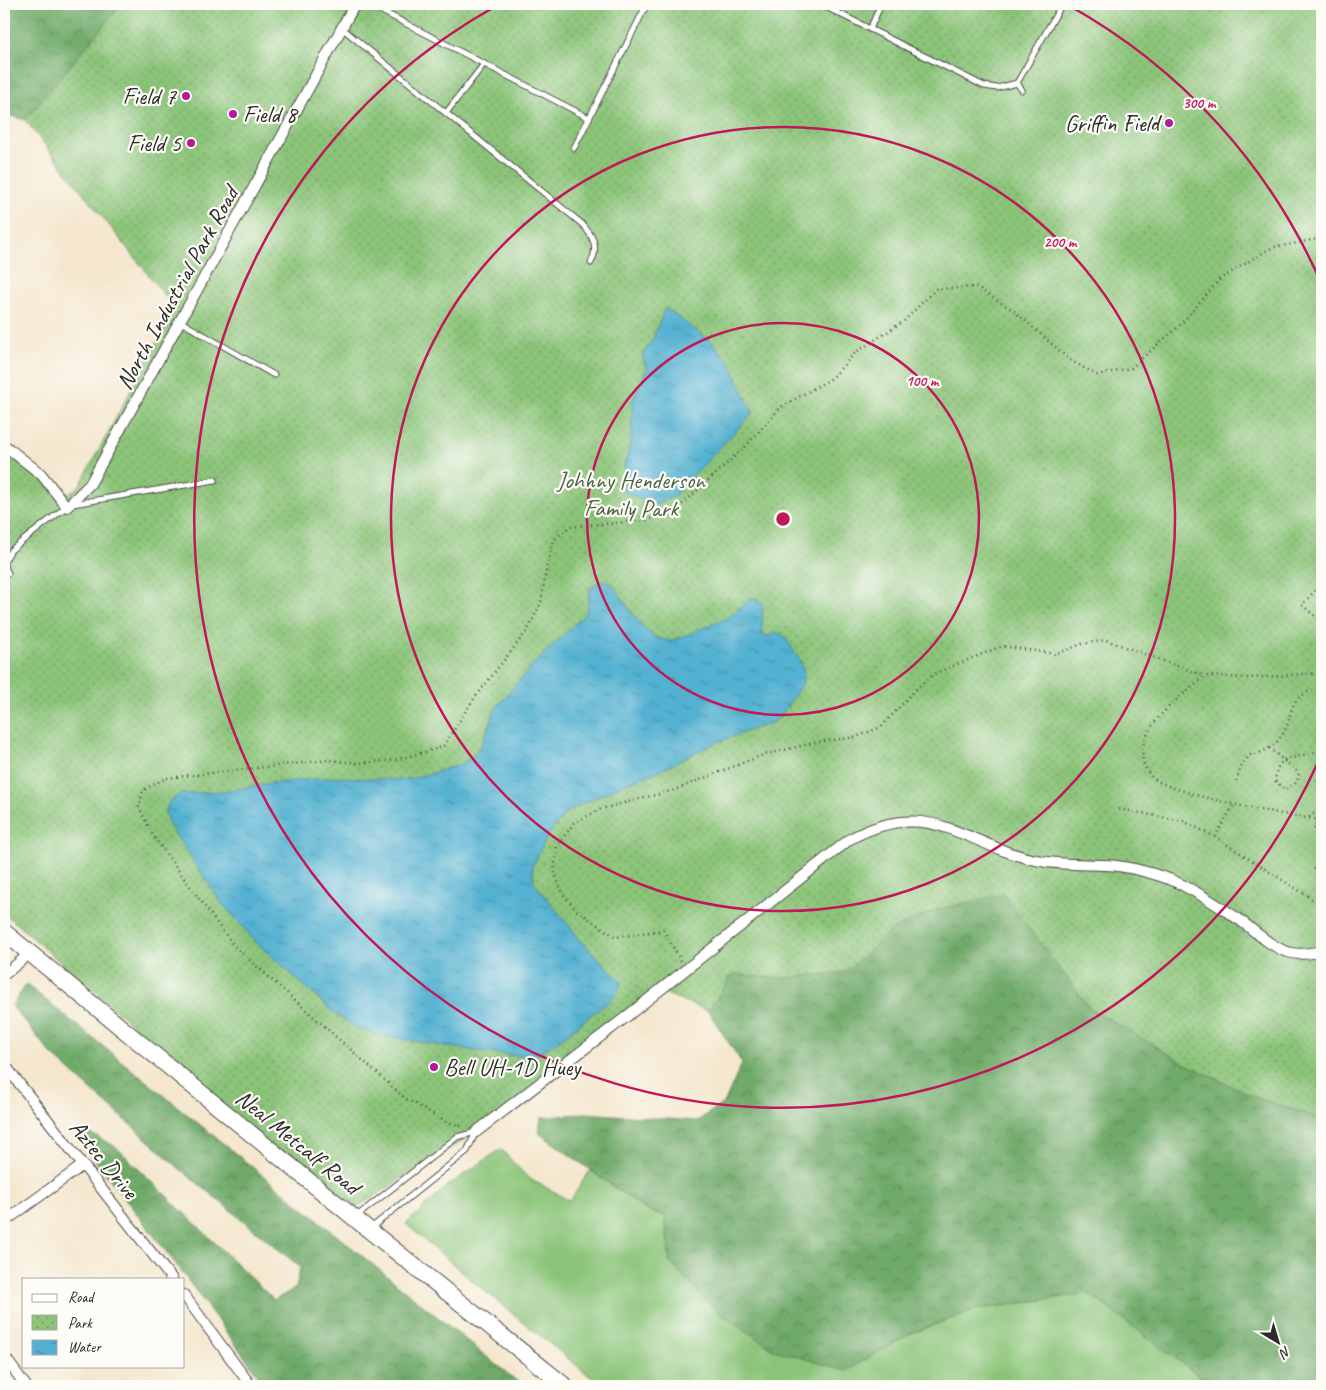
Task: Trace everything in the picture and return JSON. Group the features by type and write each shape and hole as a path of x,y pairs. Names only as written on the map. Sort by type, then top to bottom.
{"main road":[{"name":"Neal Metcalf Road","path":"4,932 368,1230 566,1386"}],"street":[{"name":"North Industrial Park Road","path":"68,506 90,484 355,4"},
{"path":"4,445 41,474 68,506"},
{"path":"476,1132 686,970 850,839 878,826 909,820 925,821 954,829 1027,858 1043,862 1108,865 1139,870 1168,879 1224,909 1276,946 1292,953 1322,951"},
{"path":"4,975 30,954"},
{"name":"Aztec Drive","path":"4,1064 171,1278"},
{"path":"4,1222 83,1164"},
{"path":"185,1296 251,1386"},
{"path":"4,1356 26,1386"}],"lane":[{"path":"368,4 588,118"},
{"path":"574,148 647,4"},
{"path":"820,4 984,86 997,88 1017,83 1062,4"},
{"path":"870,29 881,4"},
{"path":"342,29 582,224 592,234 595,244 595,255 591,263"},
{"path":"446,113 484,64"},
{"path":"1017,83 1022,90"},
{"path":"181,322 274,375"},
{"path":"8,573 4,563 11,550 68,506 215,480"},
{"path":"354,1218 458,1137 476,1132"},
{"path":"368,1230 467,1151 476,1132"}],"path":[{"path":"476,1132 445,1121 405,1098 234,946 153,836 139,807 143,790 166,778 328,760 358,763 395,760 443,747 473,700 527,631 541,602 547,565 554,540 569,527 648,520 678,508 744,448 781,407 832,378 855,353 904,321 936,289 976,287 1014,310 1070,360 1097,375 1130,368 1179,326 1220,278 1270,248 1322,238"},
{"path":"1322,583 1302,605 1322,622"},
{"path":"686,970 663,930 616,937 576,910 563,894 554,872 557,846 574,823 601,809 674,790 763,755 817,742 856,737 881,726 918,687 934,674 1002,646 1056,654 1082,644 1106,640 1205,676 1250,678 1318,673 1322,675"},
{"path":"1205,676 1164,712 1149,731 1143,747 1143,760 1150,776 1170,788 1233,806 1321,819"},
{"path":"1236,781 1241,767 1250,755 1262,754 1287,728 1290,712 1298,698 1322,686"},
{"path":"1269,748 1284,760 1299,773 1297,782 1285,790 1275,781 1277,769 1284,760 1322,752"},
{"path":"1307,818 1319,810 1322,790"},
{"path":"1215,837 1233,806"},
{"path":"1119,809 1183,821 1215,837 1317,902"},
{"path":"1321,819 1314,826 1322,861 1315,869 1319,879 1322,880"}],"green space":[{"path":"4,4 122,4 25,120 4,114"},
{"name":"Johhny Henderson Family Park","path":"122,4 1322,4 1322,1119 1255,1097 1184,1063 1090,1008 1003,894 936,910 893,929 846,972 781,978 733,974 708,1011 659,991 476,1132 348,1213 4,913 4,453 69,494 80,485 175,308 25,120"},
{"path":"1003,893 1090,1008 1184,1063 1255,1097 1322,1119 1322,1386 1213,1386 1088,1293 974,1310 909,1334 846,1371 775,1350 717,1311 670,1263 665,1216 646,1210 539,1133 541,1118 585,1113 697,1121 725,1102 742,1063 708,1011 733,974 781,978 846,972 893,929 936,910"},
{"path":"26,984 523,1386 266,1386 179,1268 80,1141 87,1132 115,1146 274,1300 296,1288 300,1267 179,1168 51,1054 12,1006"},
{"path":"501,1149 527,1177 570,1201 590,1170 646,1210 665,1216 670,1263 846,1371 909,1334 974,1310 1088,1293 1213,1386 602,1386 476,1284 406,1224 446,1187"}],"water":[{"path":"665,308 712,342 730,363 753,413 673,497 655,505 624,492 624,468 632,435 632,401 647,369 642,355 652,341"},
{"path":"602,581 609,582 615,587 633,615 648,632 659,639 672,641 727,618 752,598 757,599 763,606 762,635 768,636 777,632 785,637 800,660 804,673 803,682 780,717 773,722 715,743 659,771 626,783 572,809 565,814 548,835 532,867 534,882 584,944 621,981 614,997 599,1009 551,1046 537,1054 526,1056 459,1048 375,1034 356,1028 334,1013 255,941 220,901 169,825 165,811 170,801 180,794 224,791 272,783 337,777 411,779 460,765 472,757 482,744 496,708 532,666 584,615 587,609 590,588"}],"place":[{"name":"Field 7","path":"186,96"},
{"name":"Field 8","path":"233,114"},
{"name":"Griffin Field","path":"1169,123"},
{"name":"Field 5","path":"191,143"},
{"name":"Bell UH-1D Huey","path":"434,1067"}]}
